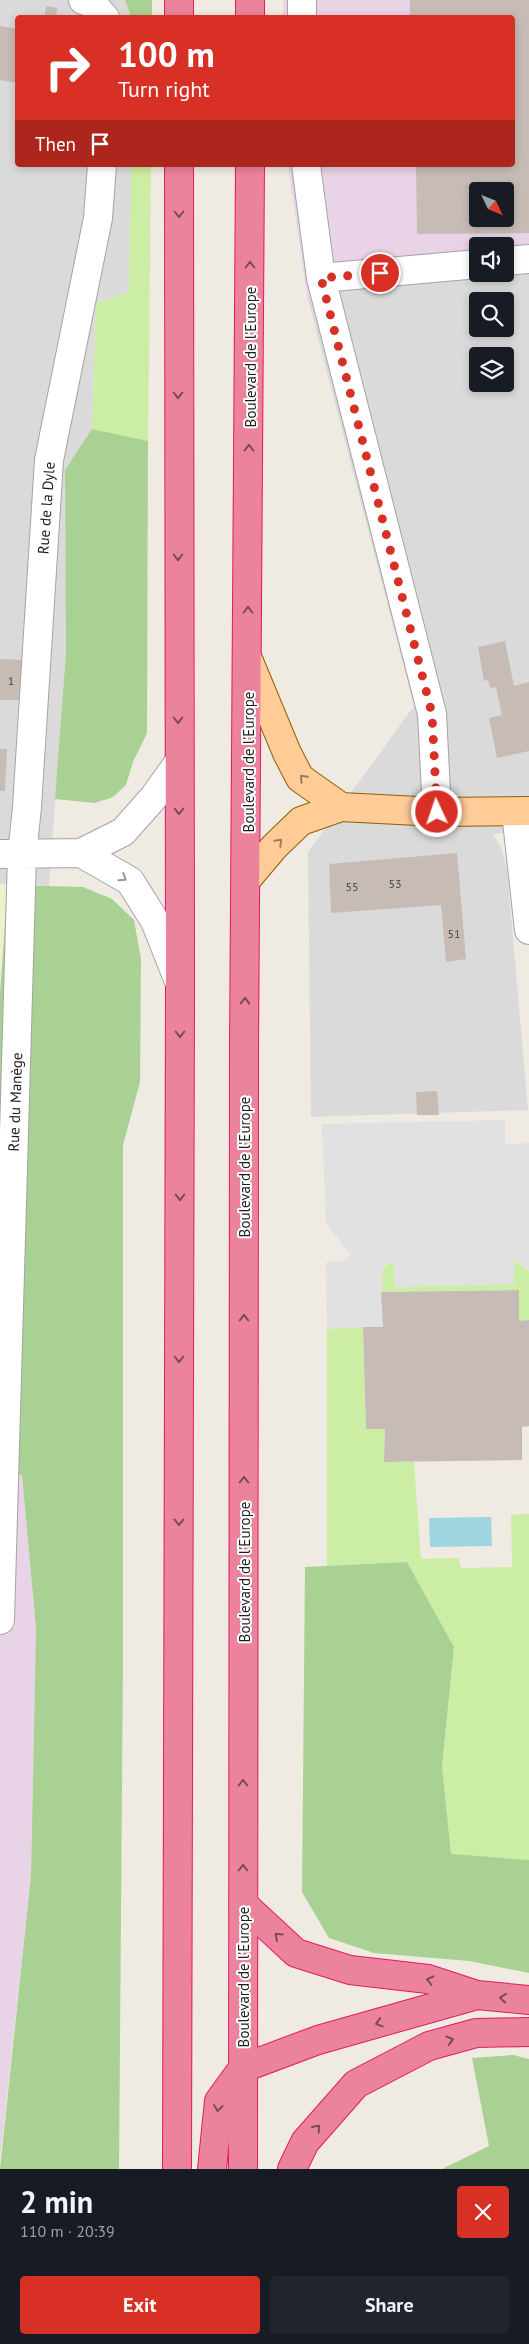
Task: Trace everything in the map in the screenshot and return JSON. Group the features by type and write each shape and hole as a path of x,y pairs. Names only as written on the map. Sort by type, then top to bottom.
{"highway":[{"path":"179,0 179,15"},
{"path":"250,0 250,15"},
{"path":"177,2169 180,986 178,762 179,167"},
{"name":"Boulevard de l'Europe","path":"243,2169 244,1069 247,878 250,167"},
{"path":"243,1904 296,1953 350,1970 428,1979 476,1995 529,2000"},
{"path":"212,2169 219,2101 243,2068 318,2040 476,1995"},
{"path":"292,2169 305,2142 356,2084 429,2046 476,2033 529,2032"}],"main road":[{"path":"248,659 287,753 300,778 341,807"},
{"path":"247,878 275,846 301,821 341,807 437,812 523,812"}],"street":[{"path":"82,0 92,3 102,15"},
{"path":"302,0 302,15"},
{"name":"Rue de la Dyle","path":"11,855 28,807 49,460 98,218 102,167"},
{"path":"306,167 321,278 432,714 437,812"},
{"path":"514,260 529,259"},
{"path":"321,278 469,265"},
{"path":"11,855 81,853 123,832 154,797 178,762"},
{"path":"523,812 529,930"},
{"path":"81,853 130,881 155,921 180,986"},
{"name":"Rue du Manège","path":"0,1620 11,855"}],"shaded area":[{"path":"0,0 125,0 130,15 15,15 15,167 131,167 129,292 96,303 92,429 65,470 66,652 49,886 0,884"},
{"path":"283,0 529,0 529,264 514,265 514,237 469,237 469,268 447,269 307,296 288,167 515,167 515,15 283,15"},
{"path":"529,264 529,829 493,834 501,847 507,869 528,1110 311,1117 308,852 414,706 307,296 447,269 469,273 469,282 514,282 514,270"},
{"path":"505,1120 505,1144 529,1143 529,1271 514,1259 514,1284 395,1287 394,1262 387,1263 382,1269 383,1327 327,1329 326,1262 343,1261 348,1259 350,1254 326,1223 322,1124"},
{"path":"22,1474 36,1628 31,1875 0,2158 0,1475"}],"green space":[{"path":"125,0 152,0 152,15 130,15"},
{"path":"131,167 151,167 148,441 92,429 96,303 129,292"},
{"path":"92,429 148,441 147,733 133,762 126,785 113,797 95,803 55,799 66,652 65,470"},
{"path":"0,884 8,885 0,992"},
{"path":"8,885 83,887 112,899 134,920 141,959 140,1082 123,1145 123,1657 119,2169 0,2169 31,1875 36,1628 22,1475 0,1475 0,992"},
{"path":"513,1259 529,1271 529,1320 519,1321 518,1290 381,1292 382,1273 386,1266 394,1262 395,1287 514,1284"},
{"path":"363,1327 366,1429 385,1429 384,1462 414,1462 421,1559 459,1558 461,1568 512,1567 511,1515 529,1514 529,1860 451,1855 442,1766 454,1647 407,1562 327,1566 327,1329"},
{"path":"407,1562 454,1647 442,1766 451,1854 529,1860 529,1973 469,1961 374,1953 329,1938 302,1892 305,1567"},
{"path":"513,2055 529,2059 529,2169 442,2169 489,2146 472,2058"}],"water":[{"path":"491,1517 492,1546 430,1547 429,1518"}],"building":[{"path":"410,0 529,0 529,233 417,234 416,167 515,167 515,15 410,15"},
{"path":"46,6 57,8 56,15 44,15"},
{"path":"0,26 15,28 15,82 0,80"},
{"path":"505,641 514,686 529,682 529,751 497,758 489,718 502,715 496,687 490,688 488,680 484,681 478,647"},
{"path":"0,659 23,660 20,700 0,700"},
{"path":"0,749 7,749 5,791 0,791"},
{"path":"457,853 466,959 446,962 441,905 331,913 329,864"},
{"path":"437,1091 439,1115 417,1115 416,1092"},
{"path":"519,1290 519,1321 529,1320 529,1426 522,1427 522,1460 384,1462 385,1429 366,1429 363,1327 383,1327 381,1292"}],"route":[{"path":"380,273 321,278 432,714 437,812"}]}
